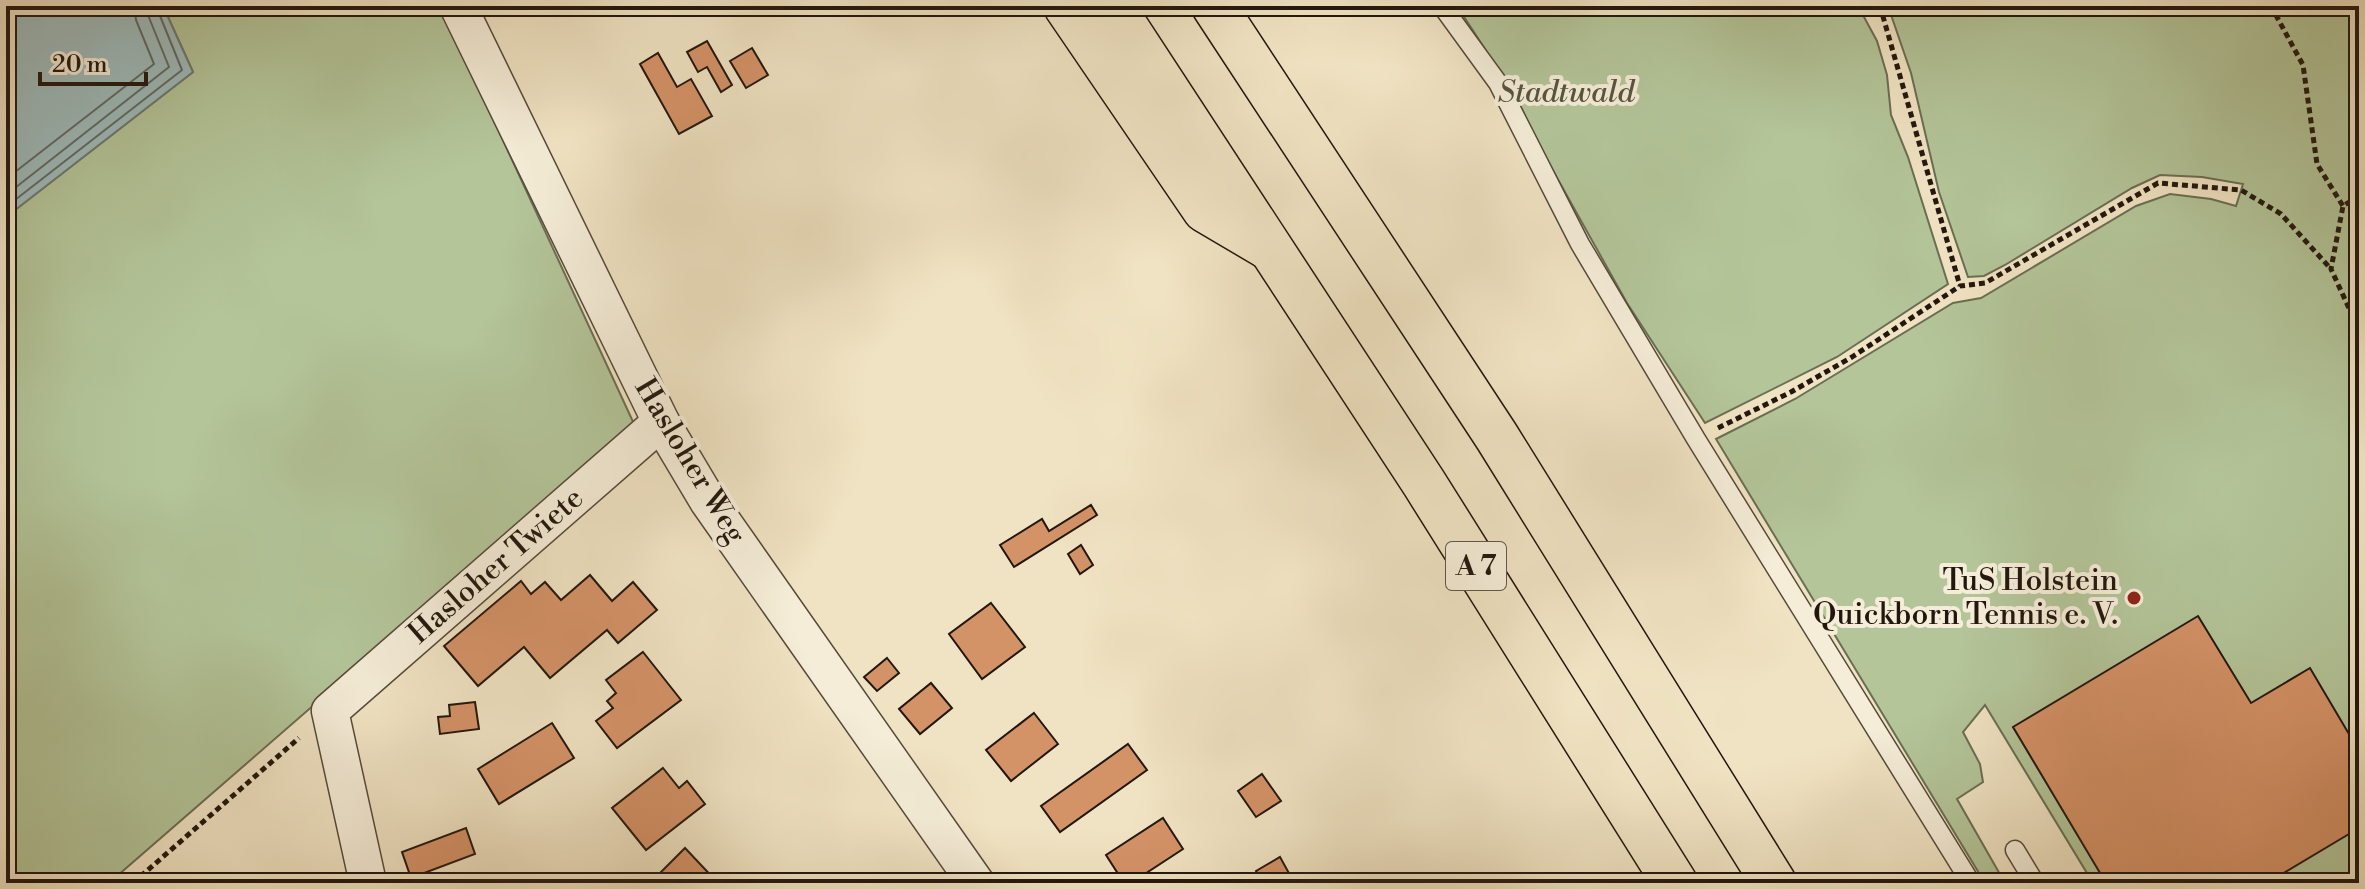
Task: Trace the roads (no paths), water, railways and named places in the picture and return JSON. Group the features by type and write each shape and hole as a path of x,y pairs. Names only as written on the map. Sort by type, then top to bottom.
{"highway":[{"path":"1066,6 1205,210 1274,251"},
{"name":"A 7","path":"1112,6 1424,483 1675,883"},
{"path":"1214,6 1497,437 1774,883"}],"street":[{"name":"Hasloher Weg","path":"458,6 661,422 708,501 976,883"},
{"name":"Hasloher Twiete","path":"368,883 330,711 661,422"}],"lane":[{"path":"1442,6 1498,83 1580,244 1696,439 1971,883"},
{"path":"2015,850 2035,883"}],"water":[{"path":"6,6 163,6 193,72 6,217"}],"place":[{"name":"TuS Holstein Quickborn Tennis e. V.","path":"2134,598"}],"park label":[{"name":"Stadtwald","path":"1566,93"}]}
